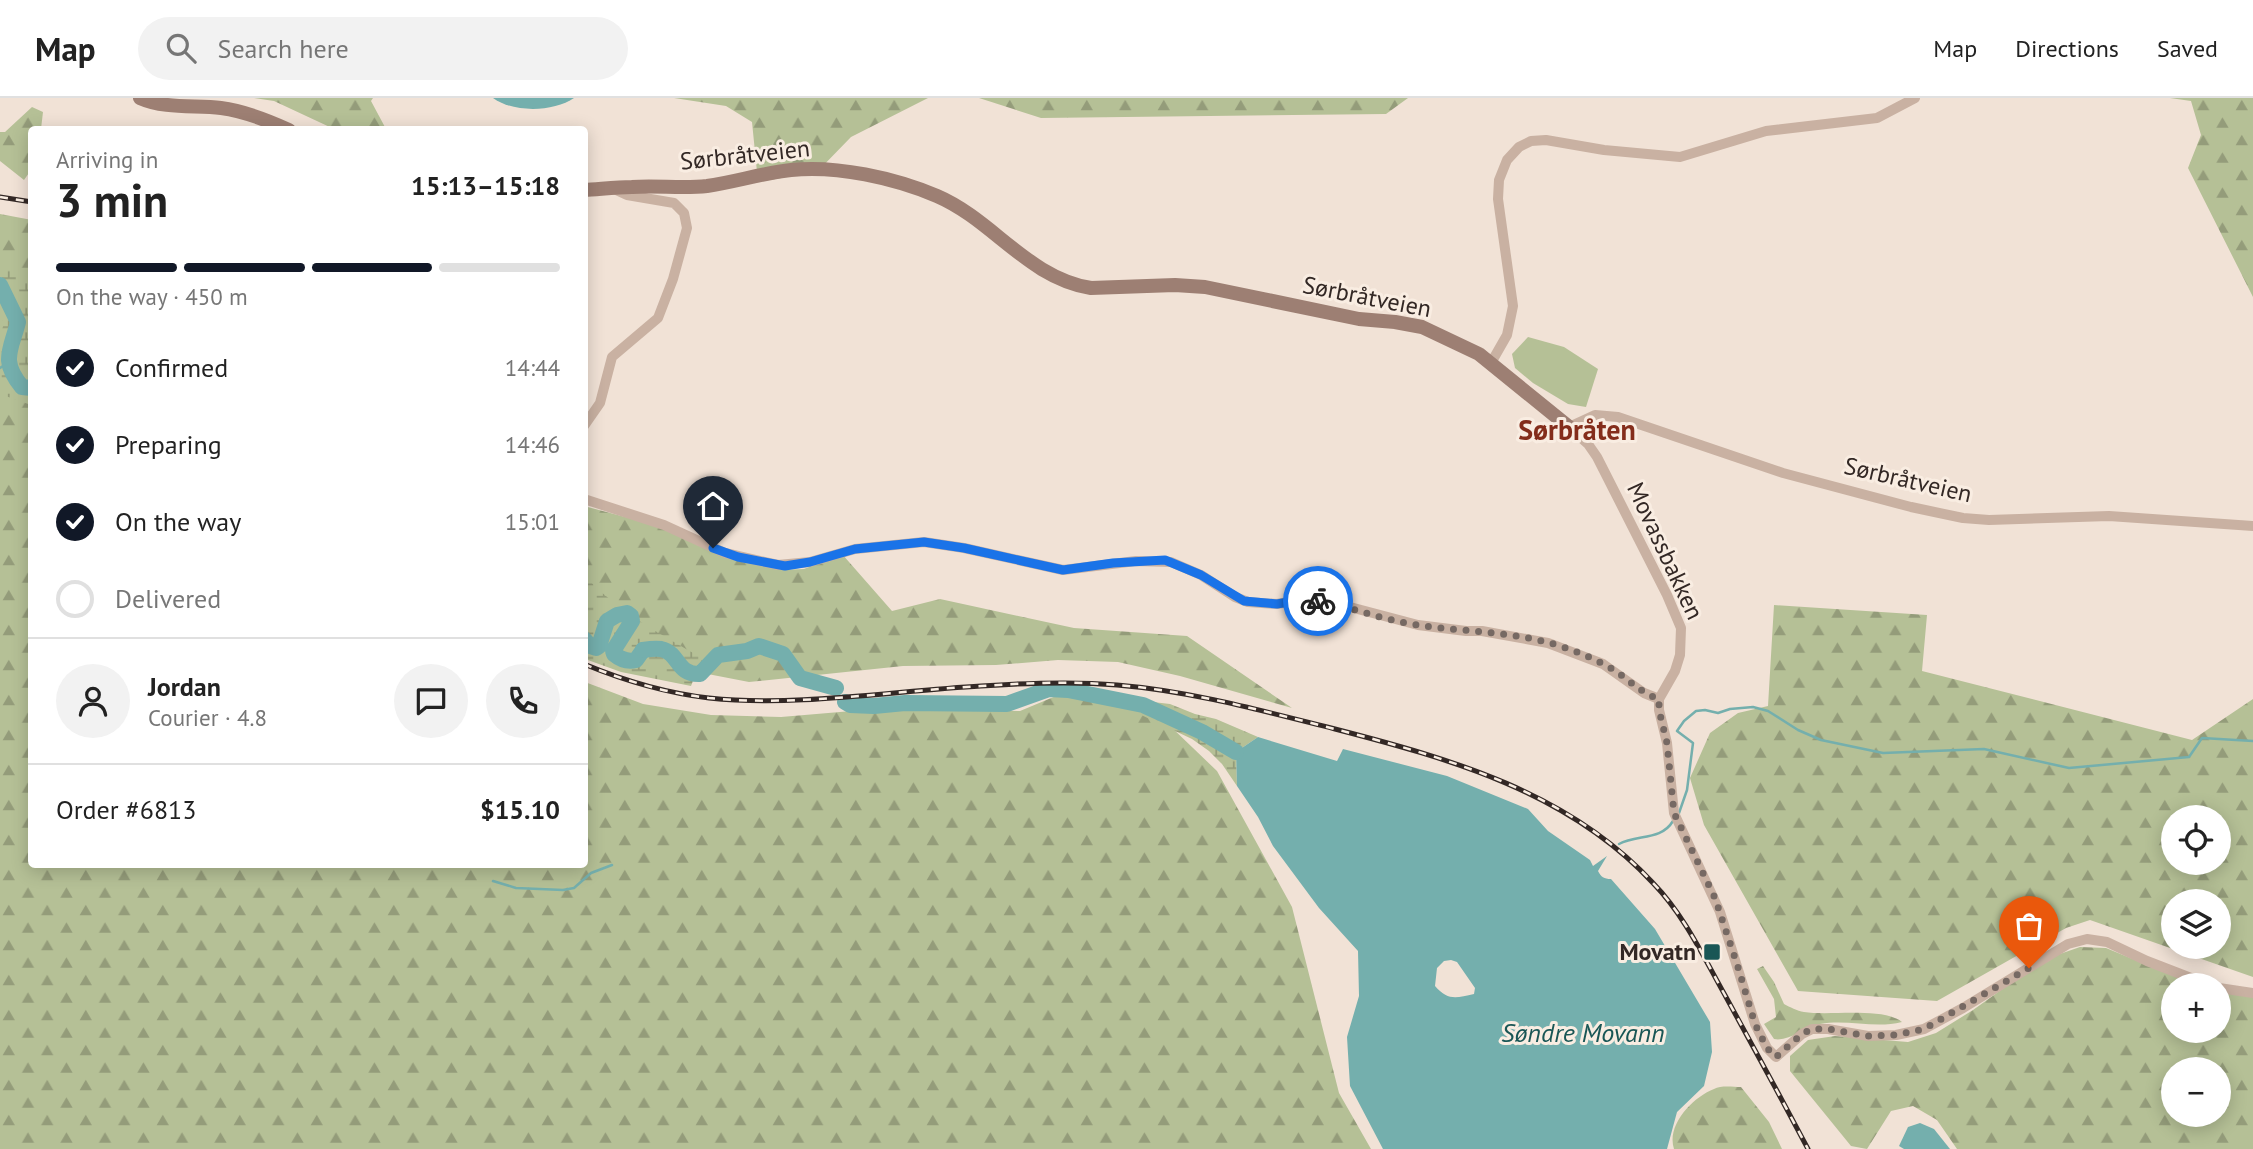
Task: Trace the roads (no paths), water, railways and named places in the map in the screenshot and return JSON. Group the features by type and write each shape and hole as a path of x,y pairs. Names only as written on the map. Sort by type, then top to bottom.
{"street":[{"path":"140,98 173,106 229,110 279,126"},
{"path":"1491,363 1507,335 1513,306 1498,199 1499,180 1507,160 1519,147 1531,141 1546,140 1604,150 1680,157 1766,131 1877,118 1915,98"},
{"name":"Sørbråtveien","path":"588,190 708,186 788,170 815,169 887,180 917,188 950,203 978,220 1040,269 1079,287 1205,287 1359,320 1404,323 1433,331 1479,354 1569,427 1595,415 1618,417 1783,473 1963,518 1989,520 2109,516 2253,526"},
{"path":"588,420 600,403 612,357 658,318 687,228 684,213 674,204 627,195 614,189"},
{"name":"Movassbakken","path":"1569,427 1588,444 1597,457 1681,628 1681,655 1659,699"},
{"path":"588,500 664,525 725,553 778,565 810,562 855,549 924,542 1063,570 1136,561 1171,562 1201,575 1248,603 1277,604 1315,600 1418,625 1482,631 1548,643 1603,664 1644,693 1659,699 1675,816 1720,912 1755,1024 1767,1048 1776,1057 1802,1034 1812,1029 1868,1036 1896,1035 1924,1029 2068,944 2087,939 2107,942 2177,973"},
{"path":"2231,990 2253,993"}],"water":[{"path":"493,98 574,98 556,106 534,109 511,106"},
{"name":"Søndre Movann","path":"1258,737 1337,761 1343,749 1447,776 1528,809 1548,831 1590,860 1593,866 1607,856 1599,873 1611,879 1655,929 1710,1022 1712,1052 1704,1086 1677,1112 1667,1149 1383,1149 1350,1086 1347,1037 1359,996 1358,951 1319,908 1273,846 1237,786 1236,752","holes":["1444,961 1457,962 1475,988 1474,994 1453,997 1444,994 1435,986 1437,968"]},
{"path":"1920,1123 1934,1129 1950,1149 1904,1149 1899,1146 1908,1127"}],"waterway":[{"path":"0,285 18,322 10,348 11,370 22,387 28,388"},
{"path":"0,368 9,362"},
{"path":"588,644 596,648 599,646 607,621 627,613 632,621 613,651 614,654 624,660 633,661 643,650"},
{"path":"643,650 667,651 686,671 700,674 718,655 747,651 759,646 783,654 800,678 836,688"},
{"path":"845,702 850,705 874,706 905,703 1007,704 1049,689 1068,690 1143,705 1202,732 1236,752"},
{"path":"1679,813 1687,790 1693,743 1677,731 1696,711 1718,713 1753,707 1768,711 1798,730 1821,740 1883,753 1984,749 2069,768 2189,757 2202,738 2253,741"},
{"path":"1619,844 1662,832 1673,821"},
{"path":"493,881 516,888 563,890 574,888 591,873 612,865"}],"railway":[{"path":"0,197 28,201"},
{"path":"588,665 661,690 742,700 845,697 1032,683 1083,683 1145,688 1227,702 1335,729 1422,753 1506,783 1546,802 1584,825 1620,851 1664,896 1702,952 1808,1149"}],"place":[{"name":"Movatn","path":"1712,952"}],"district":[{"name":"Sørbråten","path":"1577,430"}]}
